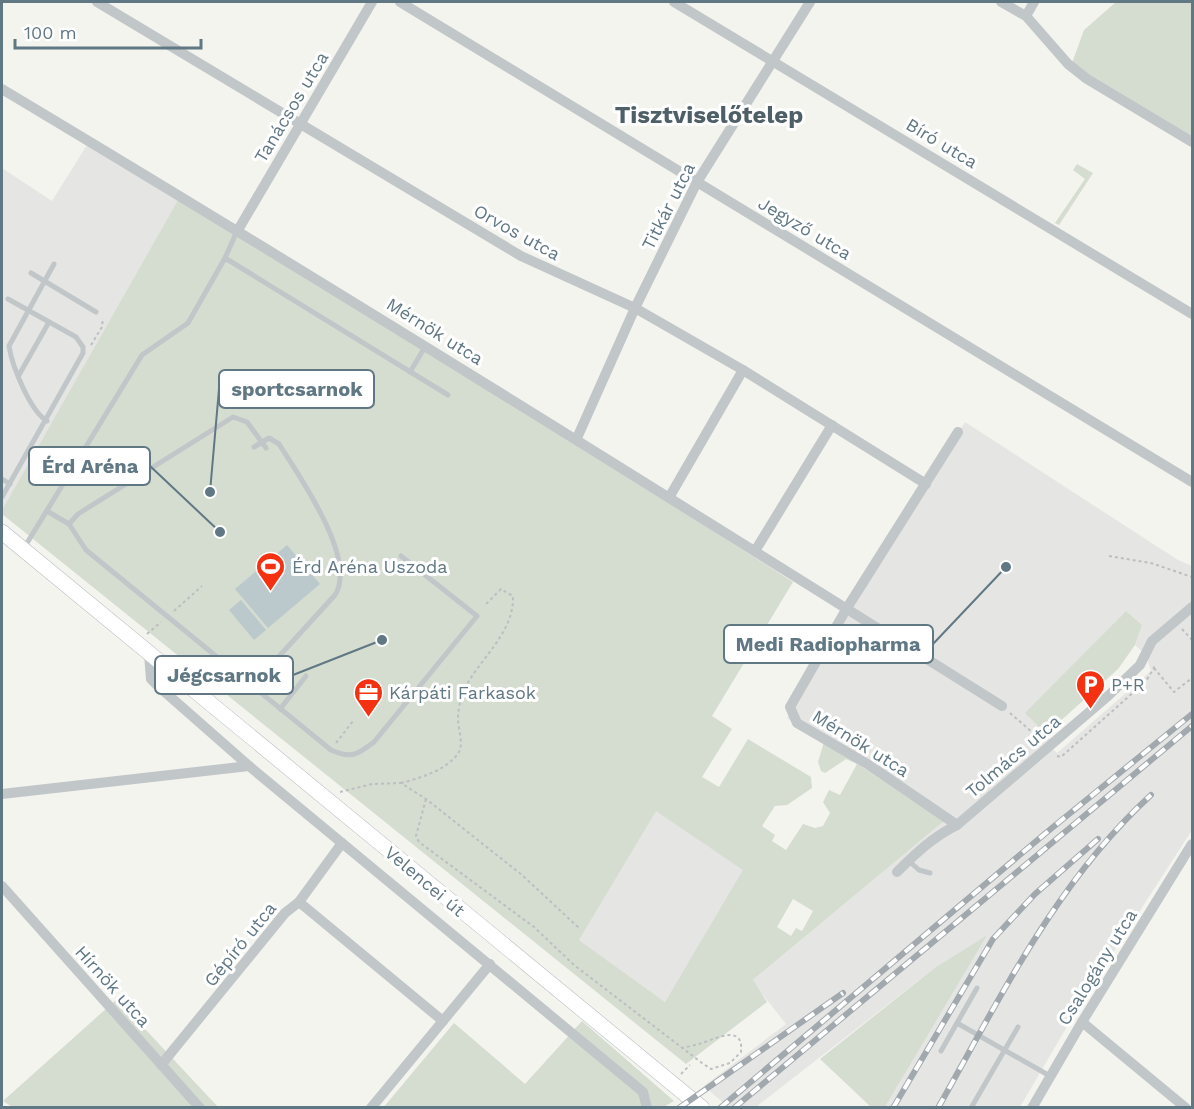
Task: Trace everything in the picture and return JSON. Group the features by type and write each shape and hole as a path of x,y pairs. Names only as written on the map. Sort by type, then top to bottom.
{"main road":[{"name":"Velencei út","path":"2,532 702,1107"}],"street":[{"name":"Orvos utca","path":"97,2 521,256 635,308 743,370 926,484"},
{"name":"Tanácsos utca","path":"238,230 372,2"},
{"name":"Jegyző utca","path":"400,2 1192,482"},
{"name":"Bíró utca","path":"674,2 1192,314"},
{"name":"Titkár utca","path":"577,438 635,308 697,182 810,2"},
{"path":"1001,2 1026,16 1068,64 1087,79 1192,142"},
{"path":"1026,16 1034,2"},
{"name":"Mérnök utca","path":"2,89 238,230 577,438 1002,706"},
{"path":"670,496 743,370"},
{"path":"755,552 831,425"},
{"path":"847,608 958,432"},
{"name":"Tolmács utca","path":"897,872 937,835 957,825 1108,696 1140,665 1152,640 1192,607"},
{"name":"Mérnök utca","path":"847,608 793,698 790,707 792,715 804,728 816,732 869,765 957,825"},
{"name":"Velencei út","path":"149,654 151,678 158,686 249,766 644,1092 647,1107"},
{"path":"2,794 249,766"},
{"name":"Gépíró utca","path":"161,1065 285,913 299,902 342,843"},
{"name":"Csalogány utca","path":"1032,1107 1192,844"},
{"name":"Hírnök utca","path":"2,886 200,1107"},
{"path":"299,902 443,1021"},
{"path":"371,1107 490,964"},
{"path":"1082,1022 1186,1107"}],"lane":[{"path":"23,550 142,355 188,323 225,258 238,230"},
{"path":"225,258 448,395"},
{"path":"47,421 36,412 9,346 54,264"},
{"path":"31,273 96,312"},
{"path":"2,497 82,360 83,347 80,341 8,299"},
{"path":"19,375 49,322"},
{"path":"410,372 426,345"},
{"path":"69,524 78,514 233,417 247,422 264,445"},
{"path":"252,686 335,595 342,579 332,541 318,508 279,444 269,438 264,445 254,447"},
{"path":"2,479 10,484"},
{"path":"47,511 69,524 86,550 331,750 345,756 360,753 374,742 477,616 401,556"},
{"path":"280,709 306,676"},
{"path":"909,861 919,870 930,873"},
{"path":"941,1052 977,988"},
{"path":"957,1023 1050,1076"},
{"path":"971,1107 1018,1027"}],"path":[{"path":"82,360 104,320 99,310 96,312"},
{"path":"1109,556 1151,563 1192,577"},
{"path":"323,797 372,783 401,783 428,775 458,754 461,743 458,719 465,689 505,630 514,608 513,596 501,589 484,606"},
{"path":"1176,622 1192,640"},
{"path":"1153,663 1154,668 1174,692 1192,678"},
{"path":"1059,757 1146,681 1154,668"},
{"path":"1002,706 1040,738"},
{"path":"331,750 353,721"},
{"path":"401,783 426,799 522,874 580,929"},
{"path":"426,799 416,836 419,842 534,927 574,965 683,1048 711,1069 729,1063 741,1052 742,1044 739,1037 732,1034 718,1035 683,1048"}],"shaded area":[{"path":"1116,2 1192,2 1192,137 1089,77 1072,63 1084,30"},
{"path":"87,145 178,200 2,510 2,168 52,201"},
{"path":"1077,164 1093,173 1059,225 1055,223 1085,179 1073,170"},
{"path":"178,200 528,412 793,582 712,716 732,729 702,777 719,787 748,739 811,777 812,788 787,805 775,806 762,826 775,835 772,841 786,850 803,824 815,828 823,826 830,813 823,802 829,790 840,795 857,764 846,759 825,773 821,771 818,762 824,742 944,821 753,980 767,1002 686,1064 2,514 2,510","holes":["656,811 743,870 665,1002 579,940","793,899 813,911 802,931 796,928 791,936 777,927"]},
{"path":"965,422 1178,560 1192,566 1192,830 1085,996 1020,1107 885,1107 985,936 936,967 756,1107 728,1107 704,1086 786,1024 752,981 944,821 787,718","holes":["1126,611 1142,625 1135,645 1146,655 1151,671 1057,753 1052,748 1055,745 1026,713"]},
{"path":"287,545 320,584 268,628 235,589"},
{"path":"241,600 266,630 254,640 229,610"},
{"path":"1126,611 1142,625 1135,645 1118,669 1046,734 1025,713"},
{"path":"656,810 744,870 665,1002 579,940"},
{"path":"987,935 885,1107 871,1107 820,1059 936,967"},
{"path":"117,999 218,1107 14,1108 3,1101"},
{"path":"582,1021 674,1101 662,1108 383,1108 454,1023 525,1084"}],"railway":[{"path":"720,1108 1047,832 1192,714"},
{"path":"734,1108 1192,726"},
{"path":"938,1108 1032,942 1087,865 1117,829 1151,795"},
{"path":"893,1108 993,939 1035,894 1098,839"},
{"path":"679,1108 843,993"}],"place":[{"name":"sportcsarnok","path":"210,492"},
{"name":"Érd Aréna","path":"220,532"},
{"name":"Medi Radiopharma","path":"1006,567"},
{"name":"Érd Aréna Uszoda","path":"271,592"},
{"name":"Jégcsarnok","path":"382,640"},
{"name":"P+R","path":"1090,710"},
{"name":"Kárpáti Farkasok","path":"368,718"}],"district":[{"name":"Tisztviselőtelep","path":"709,115"}]}
